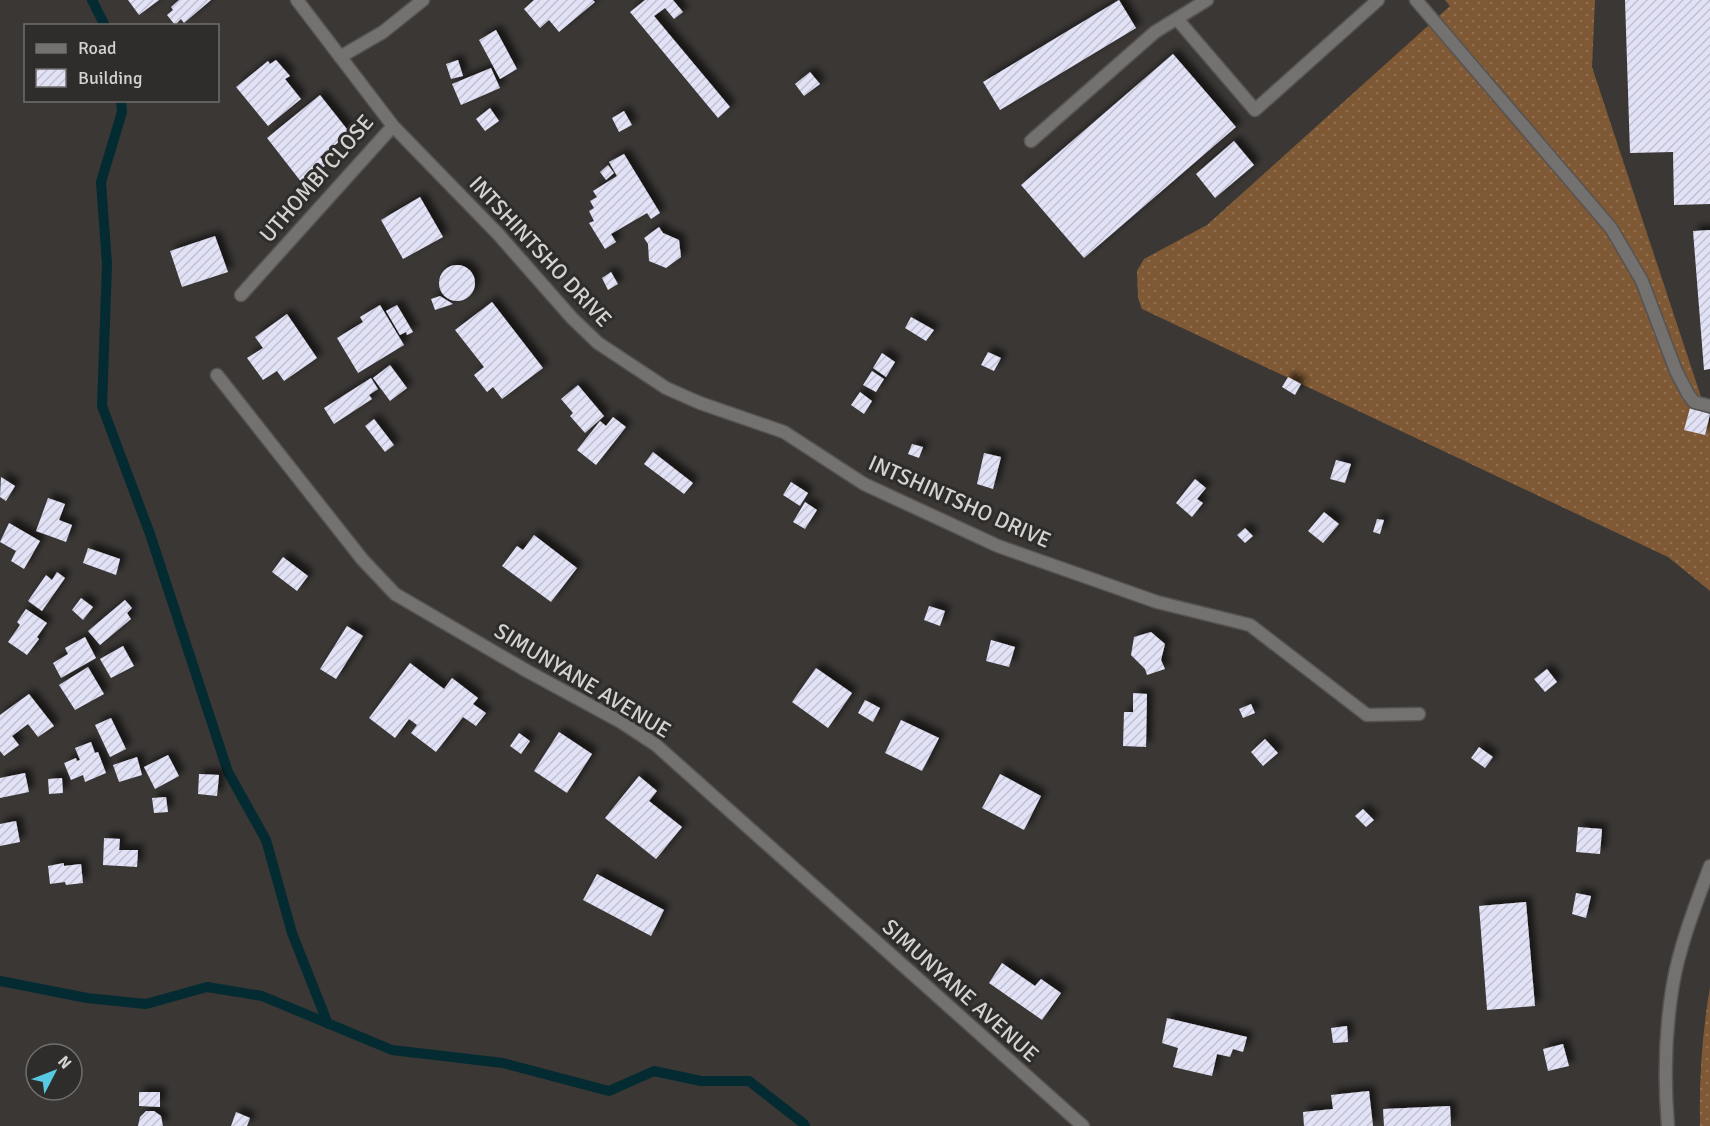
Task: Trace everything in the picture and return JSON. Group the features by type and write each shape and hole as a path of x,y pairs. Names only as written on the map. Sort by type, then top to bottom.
{"street":[{"name":"UTHOMBI CLOSE","path":"241,295 393,126 297,0"},
{"path":"340,57 383,32 423,0"},
{"path":"1031,141 1155,32 1207,0"},
{"path":"1177,18 1255,110 1378,0"},
{"path":"1416,0 1611,228 1642,281 1676,371 1688,394 1694,402 1710,406"},
{"name":"INTSHINTSHO DRIVE","path":"393,126 498,234 578,325 598,344 666,388 700,403 784,432 864,484 998,546 1157,602 1250,625 1367,716 1419,714"},
{"name":"SIMUNYANE AVENUE","path":"217,375 362,559 395,594 621,722 656,745 1083,1126"},
{"path":"1668,1126 1664,1065 1673,983 1691,916 1710,866"}],"shaded area":[{"path":"1445,0 1595,0 1592,67 1710,424 1710,591 1668,557 1142,309 1138,298 1137,271 1144,259 1207,225 1450,6"},
{"path":"1710,987 1710,1126 1700,1126 1702,1056"}],"building":[{"path":"128,0 159,0 139,15"},
{"path":"179,0 211,0 184,23 181,19 174,24 167,15 173,10 171,7"},
{"path":"534,0 593,0 595,2 559,32 549,20 540,28 524,9"},
{"path":"645,0 673,0 683,12 674,19 665,8 654,16 730,107 718,118 630,12"},
{"path":"1119,0 1136,28 1000,110 983,82"},
{"path":"1625,0 1710,0 1710,204 1674,205 1673,152 1630,153"},
{"path":"496,30 517,69 500,79 479,40"},
{"path":"1173,54 1236,127 1084,258 1021,185"},
{"path":"276,60 290,76 285,79 301,99 268,126 236,87 268,61 270,64"},
{"path":"458,60 463,76 451,79 446,64"},
{"path":"491,68 500,88 461,105 452,84"},
{"path":"810,72 820,84 804,96 795,84"},
{"path":"320,95 350,133 320,157 326,165 302,183 267,138"},
{"path":"490,108 499,121 485,131 476,119"},
{"path":"624,111 632,125 619,132 612,118"},
{"path":"1234,141 1254,165 1215,198 1196,174"},
{"path":"624,154 660,213 651,219 647,213 611,234 616,242 605,249 589,223 594,221 589,211 594,208 590,201 597,197 593,191 617,176 609,162"},
{"path":"608,165 614,173 606,180 600,172"},
{"path":"420,197 443,237 403,259 381,220"},
{"path":"659,227 663,233 679,240 681,257 666,268 649,261 648,244 644,238"},
{"path":"1710,230 1710,369 1704,370 1693,231"},
{"path":"215,236 228,272 182,287 170,251"},
{"path":"457,265 470,270 475,283 470,296 457,301 444,296 439,283 444,270"},
{"path":"611,272 618,284 608,290 602,278"},
{"path":"440,296 453,304 435,310 431,299"},
{"path":"492,302 543,368 502,399 493,387 487,392 474,375 484,367 455,330"},
{"path":"380,305 404,345 358,373 337,338 363,322 360,317"},
{"path":"397,305 413,332 407,335 406,332 400,335 386,311"},
{"path":"287,314 317,358 284,381 277,371 263,380 247,358 263,348 255,337"},
{"path":"911,317 934,330 926,341 905,328"},
{"path":"988,352 1001,358 994,371 981,365"},
{"path":"882,353 895,362 886,377 873,368"},
{"path":"390,365 407,388 390,401 373,378"},
{"path":"872,371 884,379 876,392 863,385"},
{"path":"1288,377 1301,384 1295,395 1282,387"},
{"path":"371,378 378,389 369,395 372,399 334,424 324,408"},
{"path":"578,385 604,416 585,433 570,416 573,413 561,399"},
{"path":"860,392 872,401 864,414 851,405"},
{"path":"1690,408 1710,414 1705,435 1684,430"},
{"path":"613,417 626,427 596,465 577,450 600,421 606,426"},
{"path":"374,419 394,445 385,452 365,426"},
{"path":"912,444 923,447 919,458 908,454"},
{"path":"653,452 693,483 684,494 644,464"},
{"path":"984,453 1001,457 993,489 977,484"},
{"path":"1336,460 1351,464 1345,483 1330,479"},
{"path":"1,477 15,486 6,501 0,497"},
{"path":"1195,479 1206,488 1197,499 1203,503 1192,517 1176,503"},
{"path":"791,482 808,493 800,506 783,495"},
{"path":"48,498 65,504 59,520 72,525 66,542 36,531"},
{"path":"805,502 817,510 805,529 793,522"},
{"path":"1324,512 1339,524 1323,543 1308,531"},
{"path":"1377,519 1384,520 1380,534 1373,532"},
{"path":"9,523 40,541 24,569 11,561 16,551 0,542"},
{"path":"1245,528 1253,536 1245,543 1237,535"},
{"path":"534,535 577,568 551,602 502,566 517,546 523,550"},
{"path":"88,548 120,559 116,575 83,563"},
{"path":"283,557 308,576 297,591 272,572"},
{"path":"57,572 65,578 42,611 28,601 46,575 52,580"},
{"path":"81,598 93,607 83,620 72,610"},
{"path":"125,600 132,608 127,613 131,619 100,645 88,631"},
{"path":"929,606 945,611 940,626 924,620"},
{"path":"26,609 47,623 27,655 8,642 20,625 17,622"},
{"path":"347,626 363,636 336,679 320,669"},
{"path":"1151,632 1165,644 1161,660 1165,669 1147,675 1145,669 1131,655 1134,637"},
{"path":"85,637 96,658 61,678 53,663 68,654 65,648"},
{"path":"991,640 1015,647 1009,667 986,661"},
{"path":"123,646 134,666 111,678 100,659"},
{"path":"410,663 444,689 452,678 478,698 473,704 486,713 476,726 463,717 436,752 411,733 417,725 409,719 395,738 369,718"},
{"path":"88,667 104,694 75,710 59,685"},
{"path":"816,668 852,693 828,728 792,702"},
{"path":"1547,669 1557,682 1545,692 1534,679"},
{"path":"1133,693 1147,694 1146,747 1123,746 1124,712 1133,712"},
{"path":"29,694 54,726 38,737 28,724 12,736 19,745 4,756 0,751 0,715"},
{"path":"865,700 880,708 873,722 858,713"},
{"path":"1251,704 1255,713 1243,718 1239,709"},
{"path":"111,718 126,749 110,757 95,725"},
{"path":"901,720 939,738 922,771 885,753"},
{"path":"559,732 592,754 567,793 534,771"},
{"path":"519,733 530,741 521,754 510,746"},
{"path":"1265,739 1278,753 1263,766 1251,752"},
{"path":"91,742 95,753 98,752 106,773 85,782 83,775 71,780 64,763 76,758 77,761 80,760 75,748"},
{"path":"1479,747 1493,757 1485,768 1471,758"},
{"path":"168,755 179,776 155,789 144,767"},
{"path":"137,757 142,775 119,782 113,765"},
{"path":"25,773 29,792 0,798 0,778"},
{"path":"199,774 219,775 217,796 198,794"},
{"path":"1000,774 1041,796 1024,830 982,808"},
{"path":"639,776 657,791 649,801 682,827 656,859 605,818"},
{"path":"62,778 63,793 49,794 48,779"},
{"path":"166,797 168,812 154,813 152,798"},
{"path":"1363,809 1374,820 1366,827 1355,816"},
{"path":"16,821 20,842 0,846 0,824"},
{"path":"1578,827 1602,829 1600,854 1576,852"},
{"path":"104,838 120,839 119,850 138,850 137,867 103,865"},
{"path":"64,863 64,866 81,864 83,883 50,884 48,866"},
{"path":"597,874 664,910 651,936 583,900"},
{"path":"1576,893 1591,896 1586,918 1572,914"},
{"path":"1526,902 1535,1006 1487,1010 1479,906"},
{"path":"1002,963 1035,986 1041,979 1061,993 1042,1020 989,983"},
{"path":"1167,1018 1247,1037 1243,1052 1233,1049 1230,1057 1217,1054 1212,1076 1173,1067 1178,1048 1162,1043"},
{"path":"1347,1026 1348,1042 1333,1043 1331,1028"},
{"path":"1563,1044 1569,1066 1548,1071 1543,1049"},
{"path":"1369,1091 1373,1126 1304,1126 1303,1112 1333,1109 1331,1095"},
{"path":"139,1092 160,1092 160,1107 139,1106"},
{"path":"1450,1106 1451,1126 1384,1126 1383,1109"},
{"path":"146,1111 154,1111 161,1116 163,1126 138,1126 140,1117"},
{"path":"236,1112 250,1118 247,1126 231,1126"}],"waterway":[{"path":"92,0 104,24"},
{"path":"121,102 122,112 101,182 107,264 102,406 150,534 228,772 266,840 292,933 328,1024"},
{"path":"0,981 87,998 146,1004 207,987 262,996 392,1050 503,1063 609,1091 654,1071 701,1081 749,1081 805,1126"}]}
